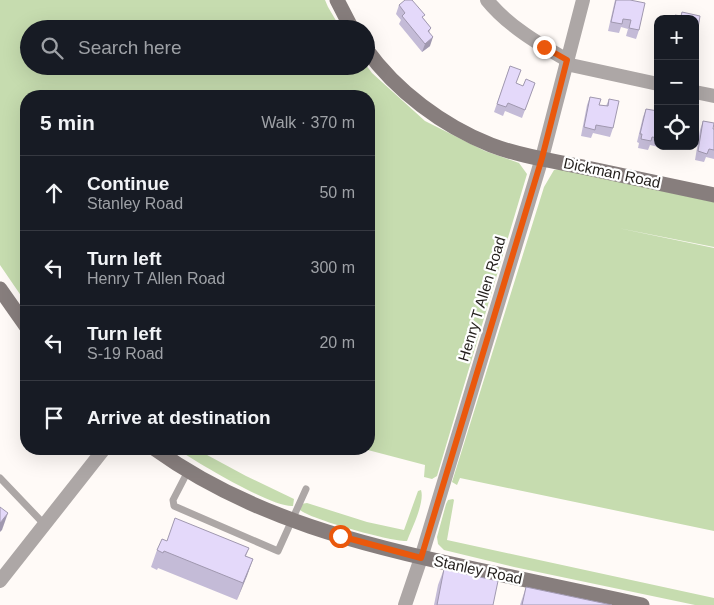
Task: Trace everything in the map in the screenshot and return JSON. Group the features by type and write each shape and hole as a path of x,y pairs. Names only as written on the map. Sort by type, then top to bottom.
{"street":[{"path":"337,0 347,20"},
{"path":"486,0 494,9 525,34 567,62 654,83"},
{"name":"Henry T Allen Road","path":"405,605 421,558 542,158 583,0"},
{"name":"Dickman Road","path":"375,60 390,77 413,98 437,116 491,145 542,158 714,195"},
{"path":"699,93 714,96"},
{"path":"0,289 20,317"},
{"path":"0,581 99,455"},
{"name":"Stanley Road","path":"164,455 230,495 292,520 340,536 421,558 642,605"}],"lane":[{"path":"188,471 173,500 174,506 278,551 306,489"},
{"path":"0,478 44,524"}],"green space":[{"path":"0,0 325,0 336,20 20,20 20,75 374,75 425,121 485,151 519,163 527,174 437,476 432,479 424,477 425,465 375,452 375,90 20,90 20,294 0,265"},
{"path":"560,169 714,202 714,247 618,228 714,248 714,531 460,478 457,485 452,482 544,187 554,170"},
{"path":"187,455 207,455 294,499 293,506 269,500"},
{"path":"421,490 420,508 407,541 385,538 352,529 319,519 300,510 301,504 307,503 367,522 404,530 418,491"},
{"path":"453,499 447,540 714,598 714,605 695,605 514,567 444,550 438,544 437,537 446,504 448,500"}],"building":[{"path":"405,0 412,0 425,15 422,17 431,28 428,31 433,37 425,44 402,16 405,13 399,5"},
{"path":"616,0 645,3 639,30 629,28 631,20 623,19 622,24 611,22"},
{"path":"682,12 696,15 681,15"},
{"path":"510,66 521,70 516,83 523,86 526,79 535,83 525,110 508,103 506,107 497,104"},
{"path":"590,97 601,99 599,105 608,106 609,99 619,101 613,128 596,125 595,130 584,127"},
{"path":"646,109 654,110 654,137 652,137 651,141 641,139 642,134 640,134"},
{"path":"703,121 714,123 714,150 709,149 707,154 698,151"},
{"path":"0,507 8,513 0,523"},
{"path":"175,518 249,548 245,556 253,559 243,583 164,551 163,553 157,550 162,539 167,541"},
{"path":"444,569 498,581 493,605 437,605"},
{"path":"526,587 612,605 522,605"}],"route":[{"path":"340,536 421,558 542,158 567,60 544,47"}]}
